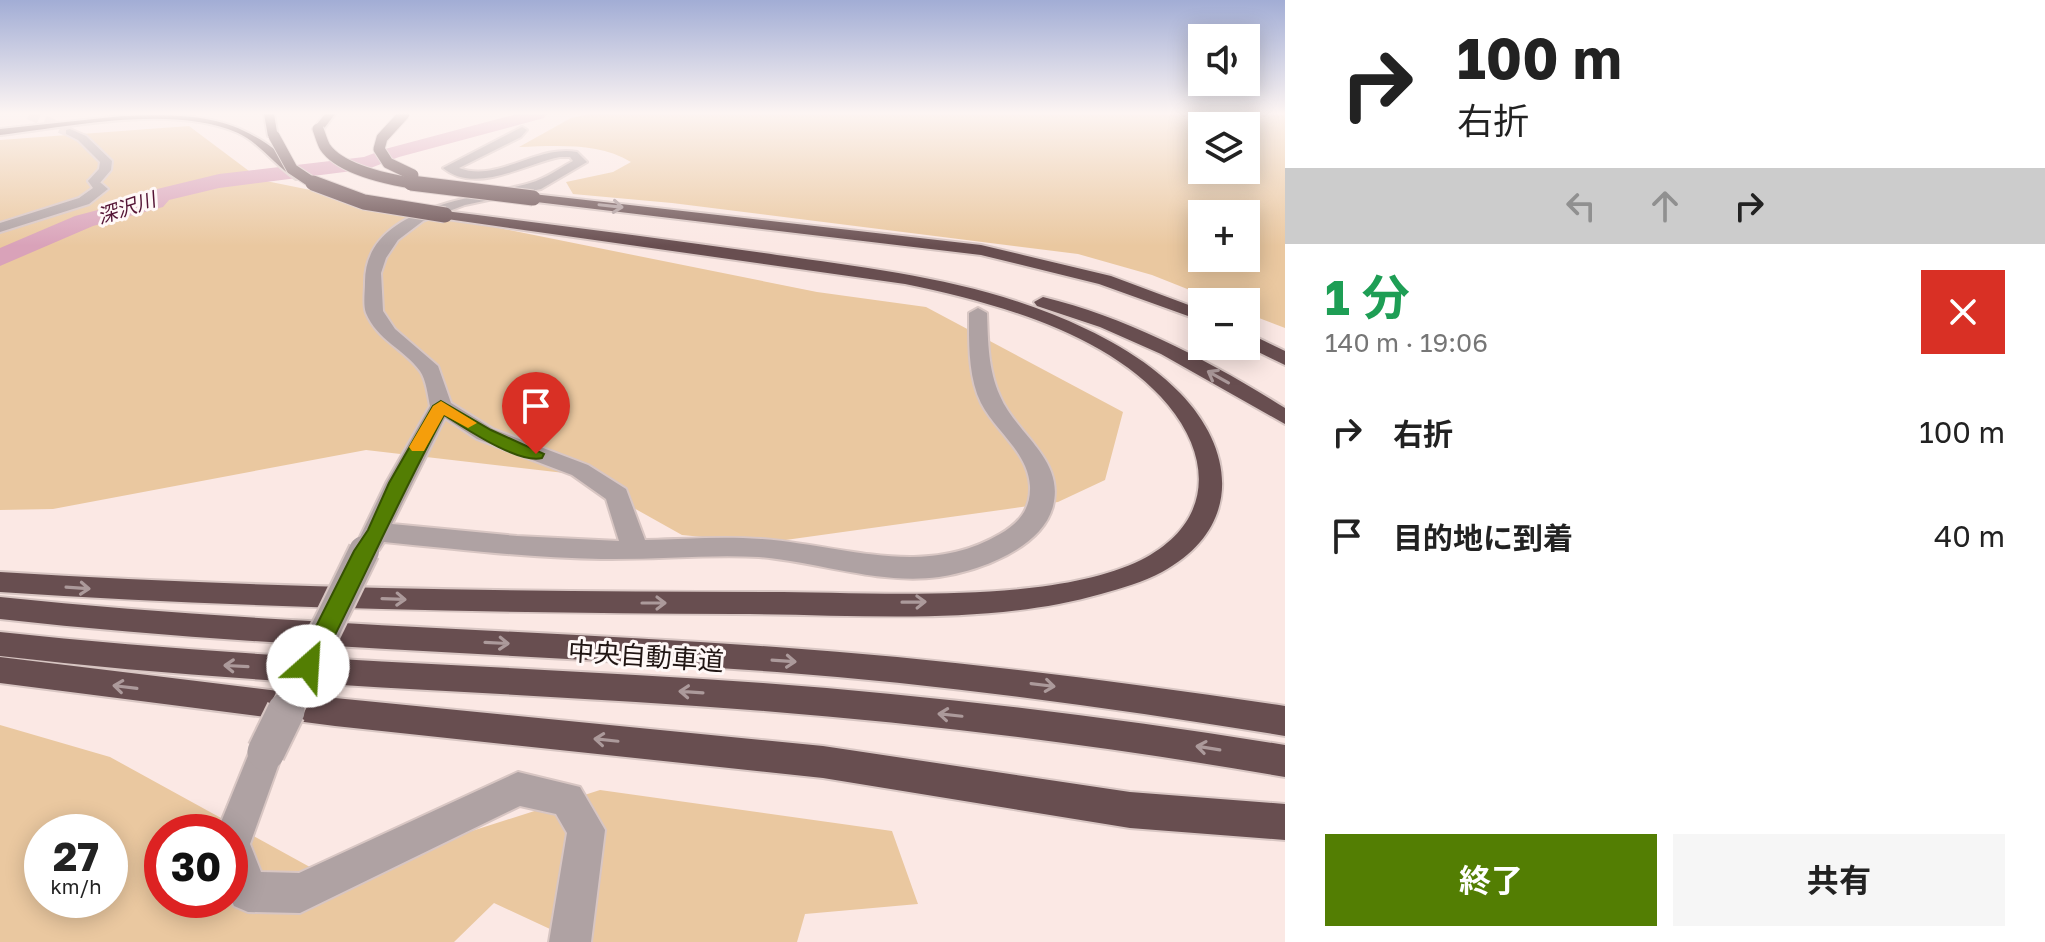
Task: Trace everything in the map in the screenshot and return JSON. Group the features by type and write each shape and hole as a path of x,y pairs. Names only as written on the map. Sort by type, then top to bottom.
{"highway":[{"path":"0,582 108,590 466,601 916,602 1056,595 1142,571 1176,549 1201,521 1212,497 1213,470 1206,446 1174,400 1130,362 1102,344 1045,317 962,292 903,280 358,200 300,176 275,158"},
{"path":"284,158 300,176"},
{"path":"339,158 361,171 441,188 916,240 981,250 1105,280 1188,310"},
{"path":"384,158 388,163 438,182 533,198"},
{"path":"595,235 821,261 1011,293 1068,310 1144,339 1201,367 1285,417"},
{"path":"1260,343 1285,356"},
{"name":"中央自動車道","path":"0,608 102,620 230,629 648,651 880,668 1040,685 1285,721"},
{"name":"中央自動車道","path":"0,644 197,664 688,692 893,708 1071,729 1285,761"},
{"path":"0,670 335,712 823,762 1130,810 1285,822"}],"street":[{"path":"0,228 84,201 101,189 94,181 105,170 106,161 103,158"},
{"path":"470,158 449,168 460,175 475,176 542,158"},
{"path":"577,158 581,162 536,186 461,202 418,218 392,237 378,258 373,273 374,311 388,333 431,370 441,406 485,434 580,470 617,495 635,549"},
{"path":"371,542 562,549 756,548 909,567 940,567 996,549 1032,523 1040,509 1043,480 1041,468 991,401 980,350 978,313"},
{"path":"441,406 398,483 266,752 231,844 248,892 300,893 518,789 567,799 586,830 570,942"}],"shaded area":[{"path":"0,158 232,158 261,180 817,292 926,307 1123,412 1105,480 1058,502 764,543 682,535 573,474 366,450 53,509 0,510"},
{"path":"622,158 1188,158 1188,184 1260,184 1260,158 1285,158 1285,328 1260,318 1260,288 1188,289 1152,275 1078,254 672,203 573,194 566,182 613,172 631,162"},
{"path":"0,725 110,757 214,814 144,814 144,918 248,918 248,833 328,877 600,790 892,831 918,904 805,914 797,942 578,942 494,903 454,942 0,942"}],"waterway":[{"name":"深沢川","path":"0,258 84,221 155,202 161,195 219,181 368,163 380,158"}],"slow traffic":[{"path":"418,447 441,406 468,423"}],"route":[{"path":"308,666 364,551 377,532 398,483 441,406 485,434 536,454"}]}
